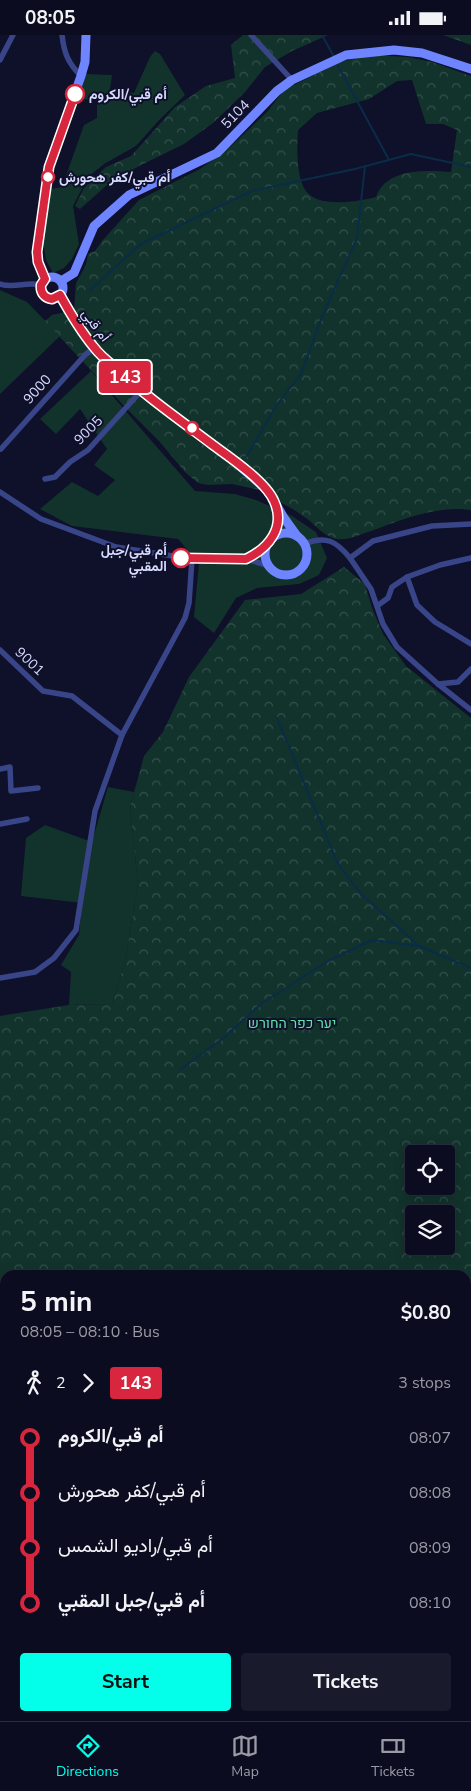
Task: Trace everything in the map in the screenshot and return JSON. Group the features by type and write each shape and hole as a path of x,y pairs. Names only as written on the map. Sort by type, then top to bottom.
{"street":[{"path":"0,60 14,35"},
{"path":"62,35 63,46 70,65 81,76"},
{"path":"0,284 7,286 43,282 52,277 61,281 63,288 60,295 55,298 46,297 42,293 43,282 37,252 49,167 85,62 86,35"},
{"path":"251,35 292,80"},
{"name":"5104","path":"61,281 74,273 94,226 130,195 216,153 277,91 292,80 346,55 394,49 422,53 471,69"},
{"name":"أم قبي","path":"60,295 94,348 141,391 235,462 269,492 297,536"},
{"name":"9000","path":"1,449 85,355 94,348"},
{"name":"9005","path":"45,479 54,477 70,462 88,450 141,391"},
{"path":"0,492 41,519 116,547 192,559 246,559 266,565 283,575 297,571 306,561 307,554 304,544 297,536 283,533 270,541 256,554 246,559"},
{"path":"273,570 268,565 265,551 277,531 278,514 275,502"},
{"path":"350,558 373,541 432,526 471,524"},
{"path":"304,544 315,539 325,539 340,546 371,589 383,624 397,647 438,684 471,710"},
{"path":"0,978 35,972 54,958 76,930 94,811 122,735 185,618 190,603 192,559"},
{"path":"377,606 388,598 392,587 407,577 440,565 471,559"},
{"path":"407,577 417,605 435,622 471,644"},
{"name":"9001","path":"0,650 43,691 72,696 122,735"},
{"path":"438,684 458,682 471,669"},
{"path":"0,769 10,767 11,791 38,788"},
{"path":"0,824 27,819"}],"green space":[{"path":"243,35 328,35 292,51 265,67 245,92 213,123 184,144 139,166 107,185 80,209 75,206 84,188 94,178 106,167 131,156 175,107 206,86 235,78 231,45"},
{"path":"443,35 471,35 471,45"},
{"path":"155,51 160,54 185,95 136,146 104,164 88,177 73,206 79,244 72,259 64,268 53,273 46,260 43,242 51,189 62,187 84,125 97,118 97,100 79,99 86,74 112,75 110,89 134,93 150,57"},
{"path":"369,55 408,57 432,62 471,76 471,510 446,509 421,514 346,539 328,536 296,511 266,496 269,492 232,484 208,485 198,483 185,472 159,441 45,321 52,315 74,310 76,283 86,265 88,254 95,251 139,200 200,169 230,147 267,112 284,90 340,62","holes":["412,80 426,124 443,124 457,130 451,172 419,171 408,173 388,181 376,197 348,202 317,199 309,195 301,182 297,151 298,130 317,113 369,99 397,81"]},
{"path":"0,290 27,302 60,336 0,394"},
{"path":"91,371 195,491 235,494 256,500 292,516 316,532 327,558 319,575 299,584 257,588 236,598 214,633 194,617 199,563 178,539 72,526 40,509 72,482 98,496 115,480 94,465 107,449 80,409 56,434 40,419"},
{"name":"יער כפר החורש","path":"344,567 365,584 372,608 383,634 406,666 471,718 471,1270 0,1270 0,1016 69,1005 112,1004 125,961 138,884 130,807 144,756 163,732 189,677 245,600 301,594"},
{"path":"108,787 134,792 130,807 138,884 125,961 112,1004 69,1005 71,972 61,965 79,935 82,903 21,896 26,838 45,825 92,842"}],"waterway":[{"path":"322,35 334,57"},
{"path":"337,64 388,158"},
{"path":"90,290 141,244 252,191 355,169 411,154 471,167"},
{"path":"247,456 276,406 301,374 322,317 357,238 365,166"},
{"path":"277,718 338,864 361,894 418,945"},
{"path":"180,1070 222,1039 261,1004 328,961 372,940 419,946 471,968"}],"bus line":[{"name":"143","path":"75,94 49,167 37,252 38,262 45,279 41,285 42,293 52,299 60,295 94,348 141,391 235,462 269,492 275,502 278,514 277,531 268,544 256,554 246,559 181,558"}],"place":[{"name":"أم قبي/الكروم","path":"75,94"},
{"name":"أم قبي/كفر هحورش","path":"48,177"},
{"name":"أم قبي/جبل المقبي","path":"181,558"}]}
